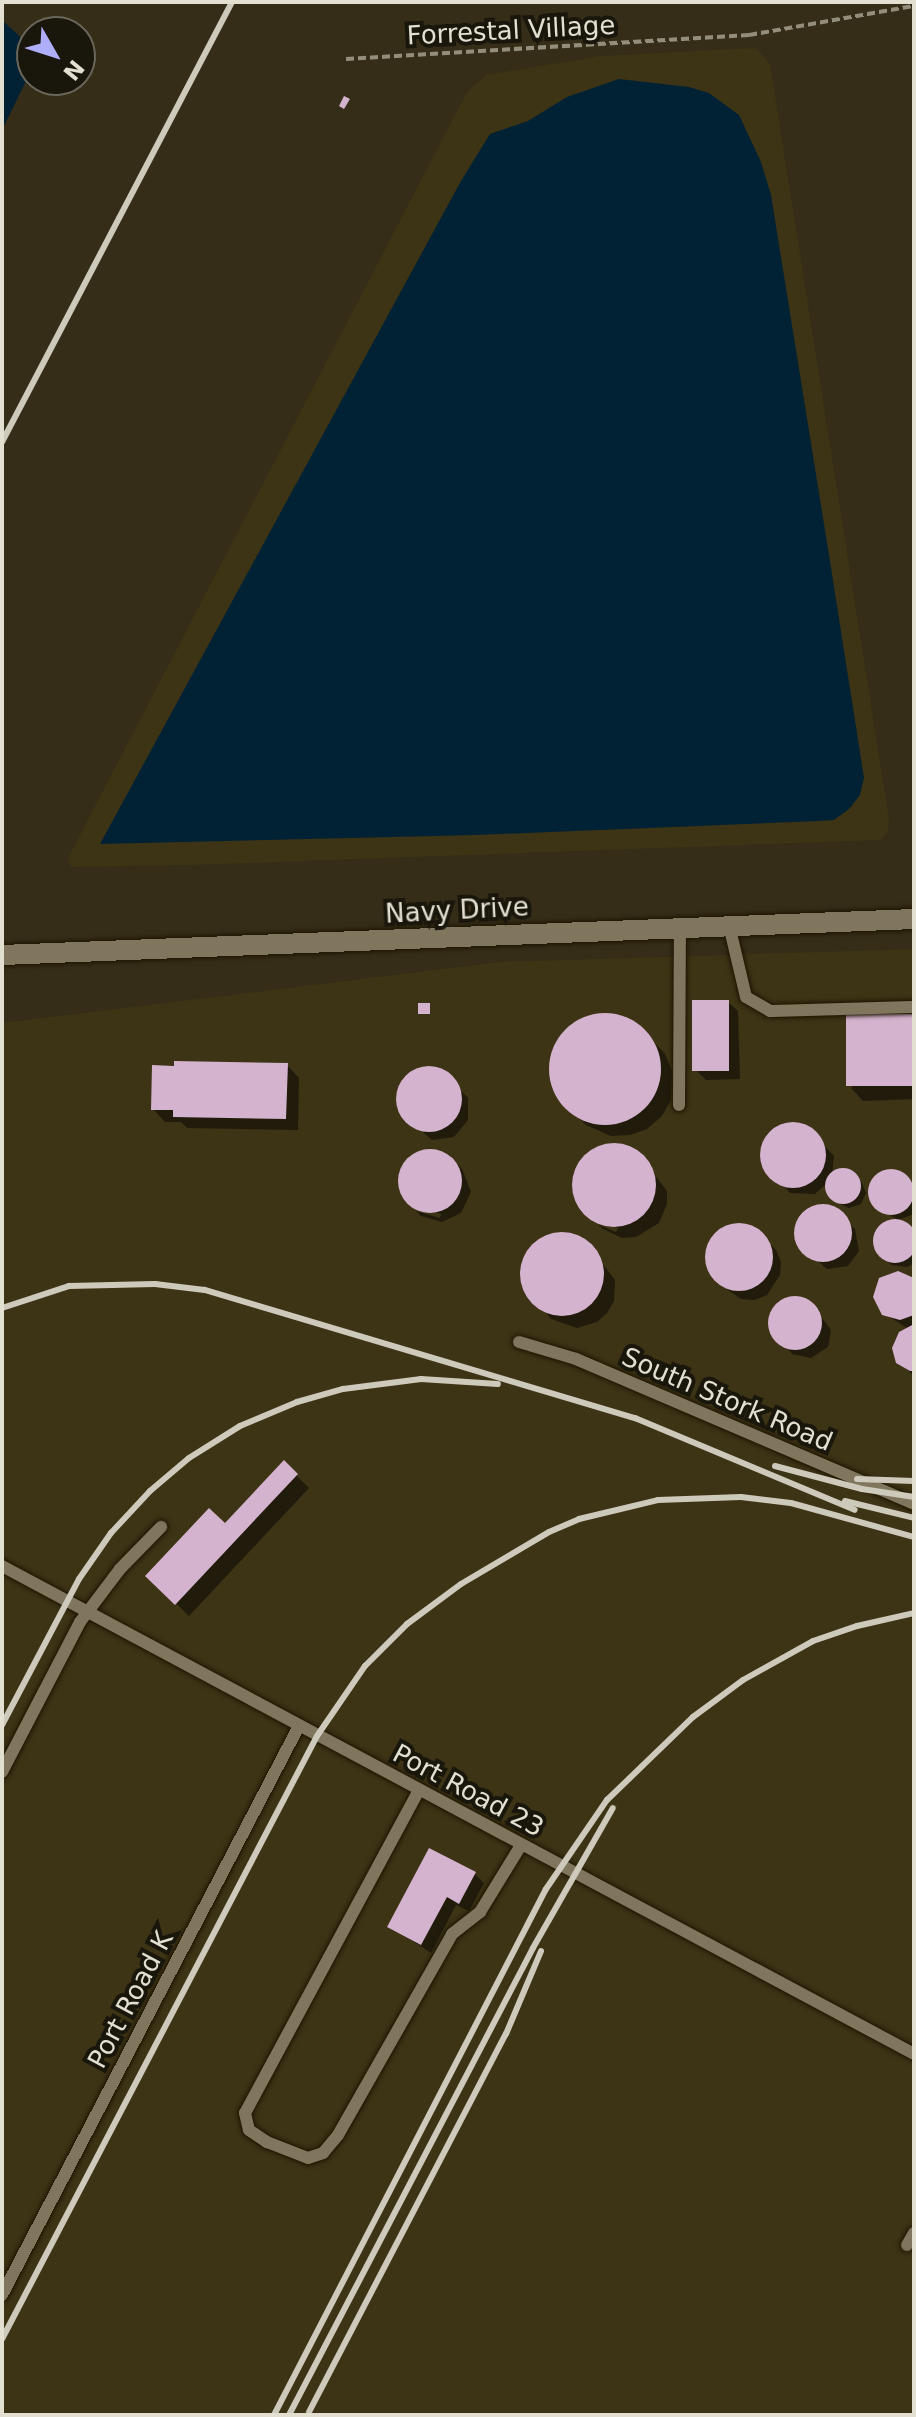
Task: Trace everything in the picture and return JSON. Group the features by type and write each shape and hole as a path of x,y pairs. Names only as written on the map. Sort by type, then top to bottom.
{"street":[{"name":"Navy Drive","path":"2,955 914,919"}],"lane":[{"path":"729,925 746,997 770,1011 914,1007"},
{"path":"679,1105 680,927"},
{"name":"South Stork Road","path":"519,1342 576,1359 914,1504"},
{"path":"2,1772 87,1613 120,1569 161,1527"},
{"name":"Port Road 23","path":"2,1566 914,2053"},
{"name":"Port Road K","path":"2,2295 299,1726"},
{"path":"419,1790 245,2113 249,2130 267,2142 308,2158 323,2153 338,2135 452,1934 480,1912 521,1845"},
{"path":"907,2245 914,2233"}],"path":[{"name":"Forrestal Village","path":"346,59 749,35 914,6"}],"shaded area":[{"path":"756,48 770,64 889,819 888,832 881,840 71,867 68,858 467,92 486,75 601,56"},
{"path":"914,949 914,2415 2,2415 2,1023 500,962"}],"water":[{"path":"2,20 16,33 16,96 19,96 2,130"},
{"path":"619,79 689,87 709,93 739,115 761,162 771,195 864,778 860,795 849,809 834,820 476,835 100,844 461,181 490,134 528,121 567,97"}],"building":[{"path":"344,96 350,99 344,109 339,106"},
{"path":"692,1000 729,1000 729,1071 692,1071"},
{"path":"418,1003 430,1003 430,1014 418,1014"},
{"path":"605,1013 626,1017 645,1029 657,1048 661,1069 657,1090 645,1109 626,1121 605,1125 584,1121 565,1109 553,1090 549,1069 553,1048 565,1029 584,1017"},
{"path":"846,1014 914,1014 914,1086 846,1086"},
{"path":"174,1061 288,1063 286,1119 173,1117 173,1110 151,1110 152,1065 174,1066"},
{"path":"429,1066 442,1068 452,1076 460,1086 460,1112 452,1122 442,1130 429,1132 416,1130 406,1122 398,1112 396,1099 398,1086 406,1076 416,1068"},
{"path":"793,1122 806,1125 816,1132 823,1142 826,1155 823,1168 816,1178 806,1185 793,1188 780,1185 770,1178 763,1168 760,1155 763,1142 770,1132 780,1125"},
{"path":"614,1143 630,1146 644,1155 653,1169 656,1185 653,1201 644,1215 630,1224 614,1227 598,1224 584,1215 575,1201 572,1185 575,1169 584,1155 598,1146"},
{"path":"424,1149 436,1149 453,1158 460,1169 460,1193 453,1204 436,1213 424,1213 412,1208 403,1199 398,1187 398,1175 403,1163 412,1154"},
{"path":"843,1168 855,1174 861,1186 855,1198 843,1204 831,1198 825,1186 831,1174"},
{"path":"891,1169 907,1176 914,1192 907,1208 891,1215 875,1208 868,1192 875,1176"},
{"path":"823,1204 834,1206 843,1213 850,1222 850,1244 843,1253 834,1260 823,1262 812,1260 803,1253 796,1244 794,1233 796,1222 803,1213 812,1206"},
{"path":"895,1219 910,1226 917,1241 910,1256 895,1263 880,1256 873,1241 880,1226"},
{"path":"732,1223 746,1223 758,1228 768,1238 773,1257 768,1276 758,1286 746,1291 732,1291 720,1286 710,1276 705,1264 705,1250 710,1238 720,1228"},
{"path":"562,1232 578,1235 592,1244 601,1258 604,1274 601,1290 592,1304 578,1313 562,1316 546,1313 532,1304 523,1290 520,1274 523,1258 532,1244 546,1235"},
{"path":"898,1271 914,1278 914,1315 900,1320 882,1315 873,1297 879,1278"},
{"path":"795,1296 814,1304 822,1323 814,1342 795,1350 776,1342 768,1323 776,1304"},
{"path":"914,1324 914,1371 910,1371 896,1363 892,1348 899,1332"},
{"path":"284,1460 298,1474 175,1605 145,1576 209,1508 225,1523"},
{"path":"429,1848 476,1872 459,1904 447,1897 421,1945 387,1927"}],"railway":[{"path":"2,442 232,2"},
{"path":"2,1308 69,1286 155,1284 205,1290 635,1418 855,1510"},
{"path":"2,1725 79,1579 111,1533 150,1491 189,1458 240,1426 297,1402 343,1389 421,1379 498,1384"},
{"path":"775,1466 862,1489 914,1497"},
{"path":"857,1479 914,1481"},
{"path":"2,2339 317,1736 365,1666 407,1624 461,1584 549,1532 579,1519 658,1500 741,1497 791,1503 914,1537"},
{"path":"845,1501 914,1518"},
{"path":"274,2415 546,1889 607,1800 693,1717 743,1680 813,1641 857,1626 914,1613"},
{"path":"289,2415 533,1948 613,1808"},
{"path":"309,2412 506,2034 541,1951"}]}
